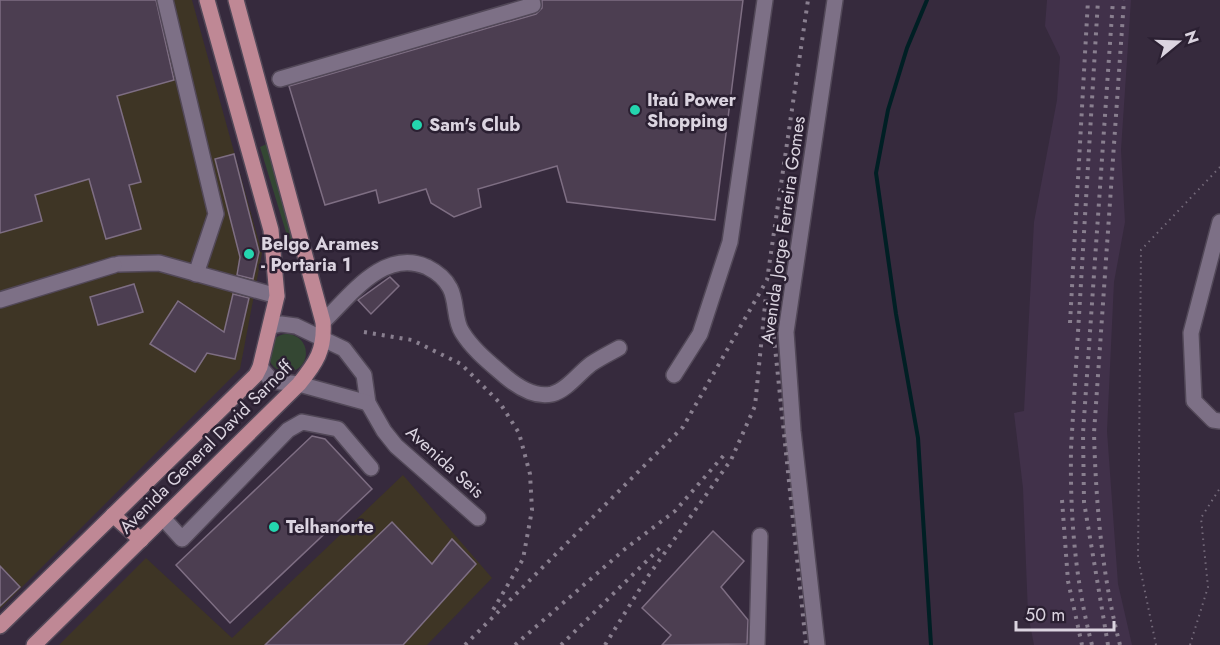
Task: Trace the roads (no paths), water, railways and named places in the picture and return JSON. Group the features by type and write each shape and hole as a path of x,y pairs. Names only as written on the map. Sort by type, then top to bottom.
{"main road":[{"name":"Avenida General David Sarnoff","path":"0,626 256,375 260,367 272,326 277,296 269,222 207,0"},
{"name":"Avenida General David Sarnoff","path":"34,645 299,384 321,355 324,340 323,322 236,0"},
{"path":"113,515 141,540"}],"street":[{"path":"165,0 216,214 196,274"},
{"path":"280,79 533,5 532,0"},
{"path":"674,375 700,334 730,242 765,0"},
{"name":"Avenida Jorge Ferreira Gomes","path":"817,645 792,420 786,332 835,0"},
{"path":"1220,222 1191,333 1194,401 1213,420 1220,421"},
{"path":"323,322 385,265 399,262 419,264 438,273 450,287 457,304 460,329 466,338 483,357 515,384 536,394 552,394 591,365 619,348"},
{"path":"0,300 116,265 159,263 277,296"},
{"name":"Avenida Seis","path":"272,326 281,324 296,326 344,349 357,365 367,385 368,403 396,446 478,518"},
{"path":"260,367 273,381 299,384 368,403"},
{"path":"163,518 182,540 288,430 302,422 338,429 371,468"},
{"path":"757,645 760,536"}],"waterway":[{"path":"927,0 907,48 888,110 876,173 896,314 918,438 931,645"}],"railway":[{"path":"465,645 683,427 767,280 808,0"},
{"path":"1070,323 1088,0"},
{"path":"1092,645 1081,596 1075,548 1071,499 1071,449 1098,0"},
{"path":"1108,645 1084,502 1083,433 1113,0"},
{"path":"1120,645 1101,540 1094,433 1124,0"},
{"path":"605,645 646,579 731,460 755,406 767,285"},
{"path":"771,309 806,645"},
{"path":"364,332 412,340 461,364 500,403 519,433 530,474 532,510 523,559 493,610"},
{"path":"515,645 625,549 675,511 725,454"},
{"path":"1062,500 1068,581 1082,645"},
{"path":"561,645 662,546"}],"place":[{"name":"Itaú Power Shopping","path":"635,110"},
{"name":"Sam's Club","path":"417,125"},
{"name":"Belgo Arames - Portaria 1","path":"249,254"},
{"name":"Telhanorte","path":"274,527"}]}
